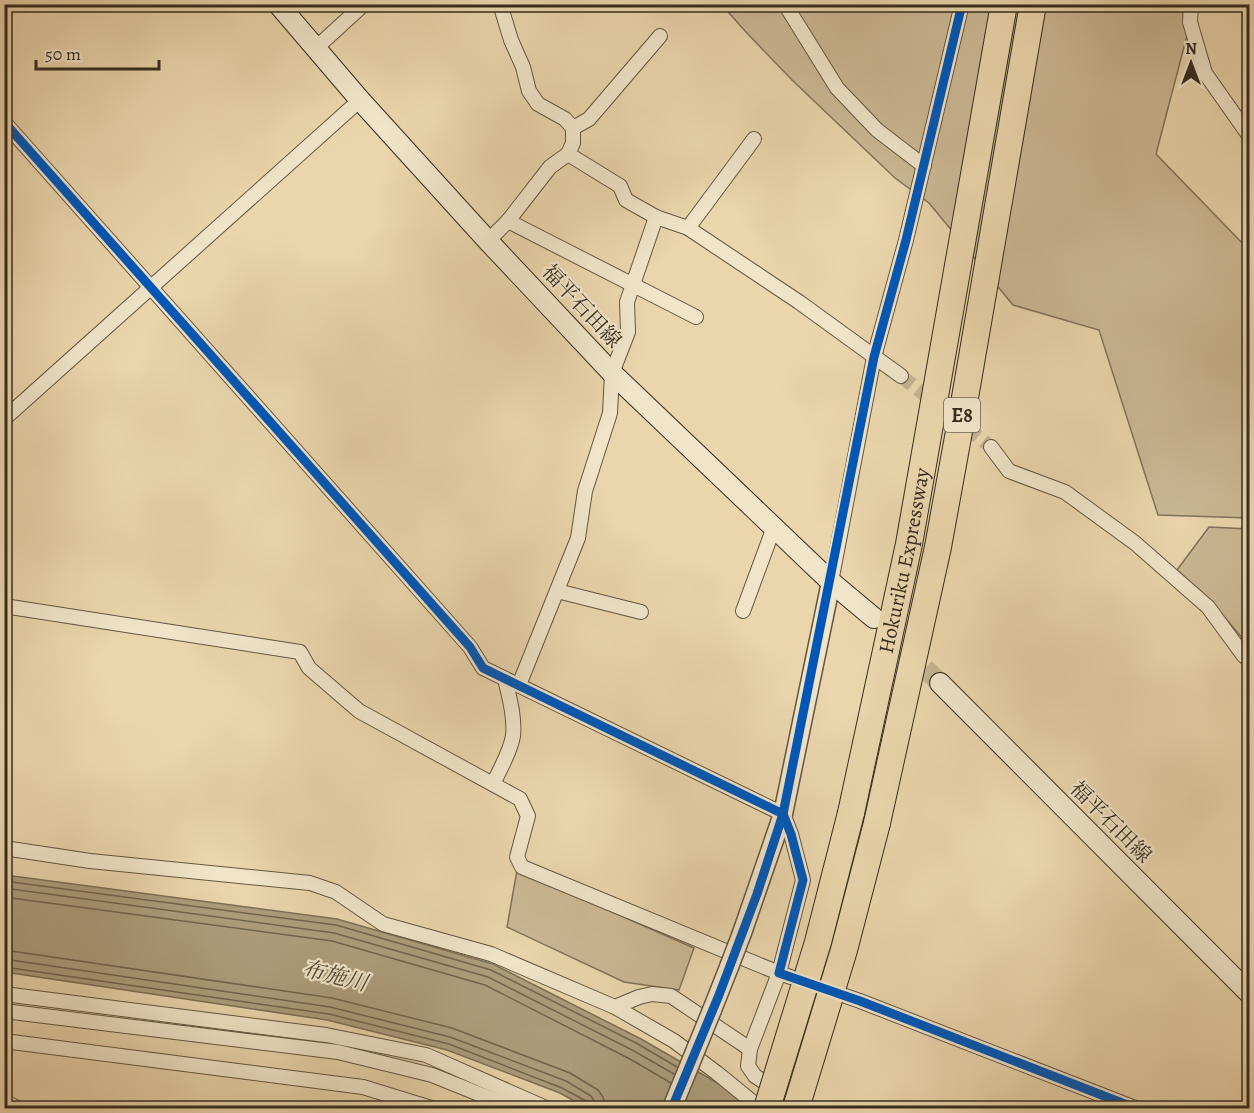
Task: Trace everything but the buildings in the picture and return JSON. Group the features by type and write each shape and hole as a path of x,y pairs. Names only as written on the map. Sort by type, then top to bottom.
{"highway":[{"name":"Hokuriku Expressway","path":"767,1108 818,942 851,813 909,544 1004,4"},
{"name":"Hokuriku Expressway","path":"796,1108 844,950 877,824 944,514 1033,4"}],"main road":[{"name":"福平石田線","path":"278,4 360,100 612,373 831,582 874,618"},
{"name":"福平石田線","path":"939,683 1250,994"}],"street":[{"path":"316,48 364,4"},
{"path":"488,241 508,221 550,167 568,154 573,143 573,128 565,119 538,105 529,91 523,67 511,40 500,4"},
{"path":"785,4 837,88 877,130 924,166"},
{"path":"672,1108 742,933 783,814 874,357 924,166 962,4"},
{"path":"1191,4 1190,22 1205,73 1250,137"},
{"path":"573,128 589,119 660,36"},
{"path":"4,419 360,100"},
{"path":"4,122 470,647 483,668 783,814 791,834 802,880 779,973 750,1049 748,1066 755,1076 805,1108"},
{"path":"688,228 754,139"},
{"path":"568,154 620,186 626,200 656,217 688,228 799,302 902,375"},
{"path":"519,685 578,538 585,491 610,413 612,373 628,332 627,302 656,217"},
{"path":"508,221 696,317"},
{"path":"991,447 1009,471 1065,492 1135,543 1208,607 1244,656 1250,660"},
{"path":"743,611 774,527"},
{"path":"557,591 641,612"},
{"path":"4,606 300,652 309,668 359,711 520,799 528,816 517,857 522,867 779,973 860,1001 1135,1108"},
{"path":"493,784 506,758 513,735 505,678"},
{"path":"4,848 90,861 310,883 336,892 383,924 491,954 615,1007 674,1041 760,1108"},
{"path":"4,994 326,1035 426,1055 546,1108"},
{"path":"615,1007 652,994 671,996 750,1049"},
{"path":"4,1011 338,1052 432,1075 514,1108"},
{"path":"4,1041 363,1087 431,1108"},
{"path":"4,1101 17,1108"}],"shaded area":[{"path":"722,5 1195,5 1156,154 1249,250 1249,518 1158,515 1099,330 1013,305 929,203 895,178 792,80"},
{"path":"1209,527 1249,529 1249,646 1209,599 1177,570"},
{"path":"517,870 694,948 679,990 624,982 507,927"}],"water":[{"name":"布施川","path":"5,875 337,919 493,964 641,1039 761,1108 587,1108 560,1093 447,1050 327,1020 5,972"}],"tunnel":[{"path":"901,376 991,447"},
{"path":"882,626 940,683"}],"cycle path":[{"path":"672,1108 719,995 757,894 783,814 874,357 906,240 962,4"},
{"path":"4,122 470,647 483,668 783,814 791,834 803,880 779,973 860,1001 1135,1108"}]}
